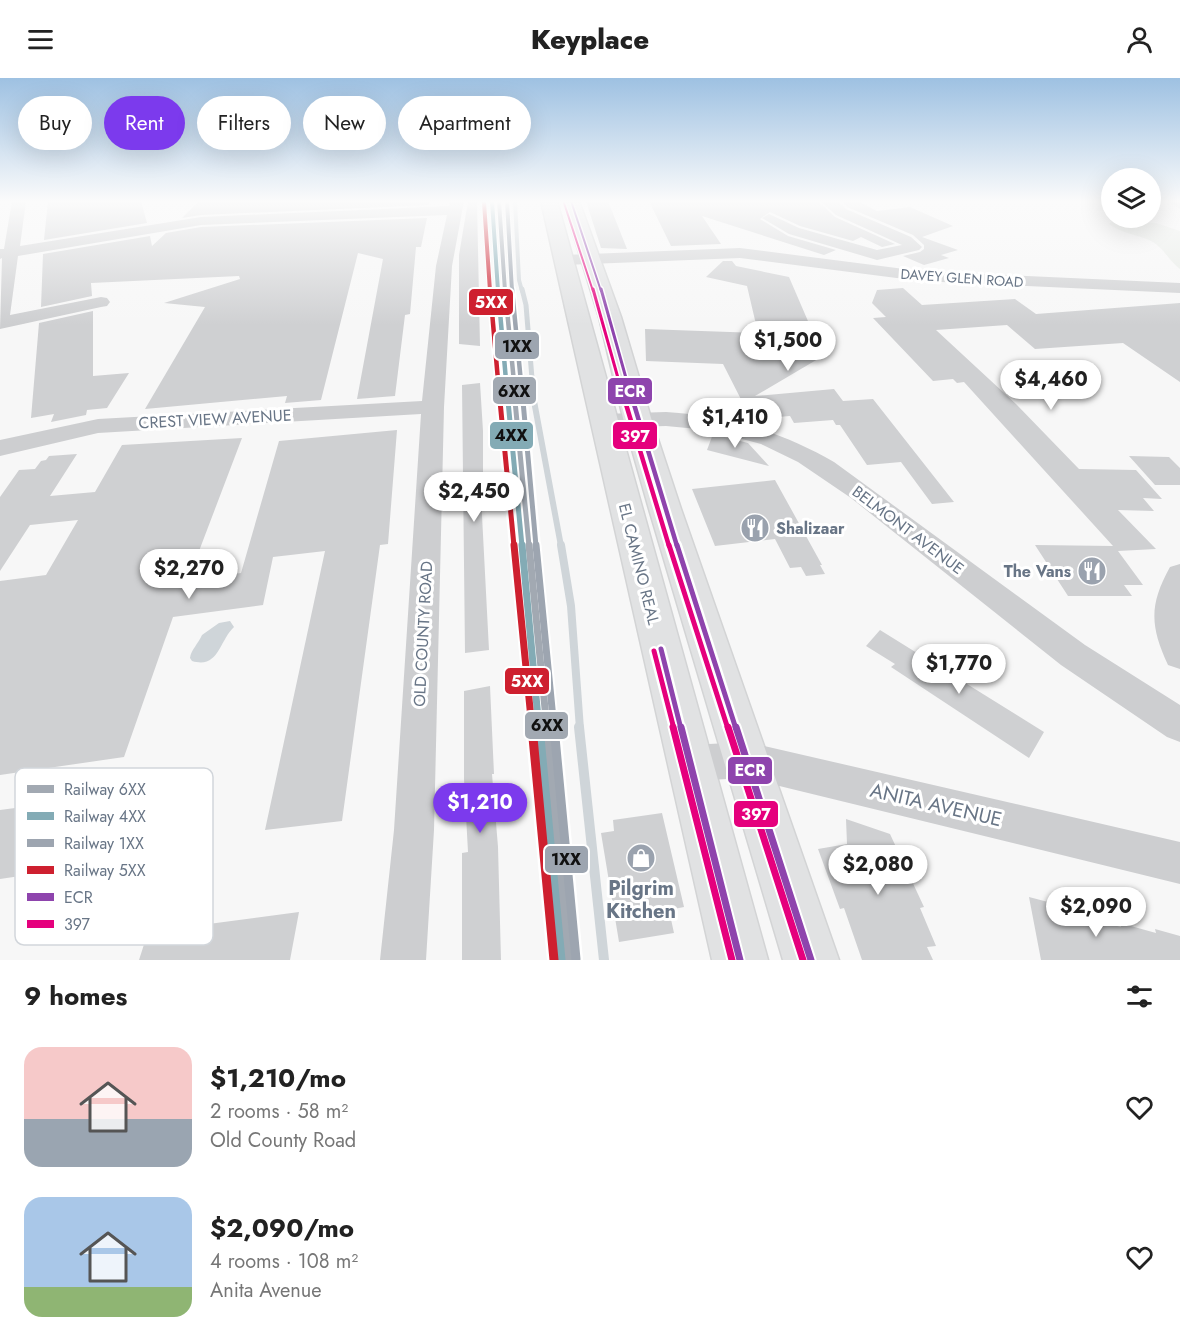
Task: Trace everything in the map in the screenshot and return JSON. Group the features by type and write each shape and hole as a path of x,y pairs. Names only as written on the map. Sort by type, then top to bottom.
{"main road":[{"name":"EL CAMINO REAL","path":"569,242 577,259"},
{"name":"EL CAMINO REAL","path":"575,242 577,259 620,419 690,763 740,960"},
{"name":"EL CAMINO REAL","path":"620,419 747,760 811,960"}],"street":[{"path":"58,242 6,253 0,322 101,302"},
{"name":"OLD COUNTY ROAD","path":"403,960 414,830 433,407 444,266 449,242"},
{"path":"833,242 877,255 914,248 908,242"},
{"name":"DAVEY GLEN ROAD","path":"577,259 740,253 878,272 999,281 1180,288"},
{"path":"877,255 878,272"},
{"name":"CREST VIEW AVENUE","path":"0,448 98,426 433,407"},
{"name":"BELMONT AVENUE","path":"620,419 689,421 737,428 770,439 805,457 833,474 919,537 1074,655 1180,725"},
{"path":"1180,575 1173,592 1168,622 1180,655"},
{"name":"ANITA AVENUE","path":"690,763 747,760 1180,863"}],"shaded area":[{"path":"1152,242 1180,242 1180,269 1172,262 1162,249"},
{"path":"230,621 234,627 218,652 208,661 192,661 191,655 202,635 219,623"}],"building":[{"path":"113,242 151,242 152,246 156,242 422,242 421,247 416,247 410,314 405,315 395,396 357,399 383,259 358,253 321,400 285,403 287,396 145,409 205,307 164,303 240,279 239,276 91,283 92,296 41,307 43,254"},
{"path":"461,242 478,242 480,346 459,344 459,255"},
{"path":"599,242 624,242 627,249 601,248"},
{"path":"669,242 721,244 671,246"},
{"path":"784,242 809,242 836,250 824,255"},
{"path":"872,242 895,244 882,247"},
{"path":"921,242 936,242 958,250 941,255 949,258 924,265 903,256 920,252 924,249"},
{"path":"723,261 732,261 736,266 789,277 823,356 755,396 834,389 843,401 873,399 954,502 932,504 901,462 867,465 840,425 836,425 833,420 794,423 790,416 751,419 723,364 646,361 645,329 758,333 747,286 706,277"},
{"path":"903,288 922,305 1015,299 1036,314 1180,303 1180,382 1123,343 1035,349 1007,325 936,330 1016,404 1079,469 1136,470 1162,499 1143,498 1154,511 1118,510 1156,549 1118,551 1143,585 1124,585 1132,596 1068,596 1035,545 1113,546 964,382 957,383 953,379 933,381 873,318 886,317 872,303 877,290"},
{"path":"93,311 93,376 129,373 107,408 87,410 86,415 51,422 54,414 31,418 39,323"},
{"path":"480,383 483,477 480,477 489,650 465,653 462,385"},
{"path":"397,430 388,544 380,545 342,821 265,830 325,551 273,557 263,605 173,617 124,757 48,768 15,768 15,773 0,775 0,581 46,575 78,520 30,525 0,571 0,497 19,470 35,469 49,456 77,454 50,496 95,492 122,445 242,438 188,580 241,573 279,441"},
{"path":"713,434 748,443 769,466 707,450"},
{"path":"1129,456 1169,457 1180,468 1180,485 1155,485"},
{"name":"Shalizaar","path":"775,480 825,574 806,576 801,567 790,568 775,539 715,546 692,489"},
{"path":"880,630 1044,732 1029,758 891,667 895,664 866,646"},
{"path":"490,686 501,960 462,960 462,853 468,852 464,779 464,691"},
{"path":"15,808 15,877 0,879 0,810"},
{"path":"662,813 684,907 669,910 674,933 619,942 601,833 614,831 613,820"},
{"path":"846,819 890,834 924,907 920,908 936,946 927,947 933,960 862,960 844,908 840,909 818,849 847,844"},
{"path":"1029,897 1067,907 1068,913 1121,927 1120,923 1156,933 1155,929 1180,936 1180,960 1041,960"},
{"path":"299,912 290,960 139,960 144,945 213,945 213,923"}],"waterway":[{"path":"517,242 519,280 522,291"},
{"path":"522,289 526,305 534,403"},
{"path":"534,401 561,546"},
{"path":"561,545 571,606 580,729"},
{"path":"579,727 604,960"}],"rail line":[{"name":"5XX","path":"486,242 554,960"},
{"name":"4XX","path":"494,242 561,960"},
{"name":"6XX","path":"501,242 569,960"},
{"name":"1XX","path":"508,242 576,959"}],"transit line":[{"name":"397","path":"577,242 603,319 630,420 658,511 803,960"},
{"name":"ECR","path":"585,242 610,317 637,418 665,509 811,960"},
{"name":"ECR","path":"661,649 740,960"},
{"name":"397","path":"654,651 732,960"}],"place":[{"name":"Shalizaar","path":"755,528"},
{"name":"The Vans","path":"1092,571"},
{"name":"Pilgrim Kitchen","path":"641,858"}]}
